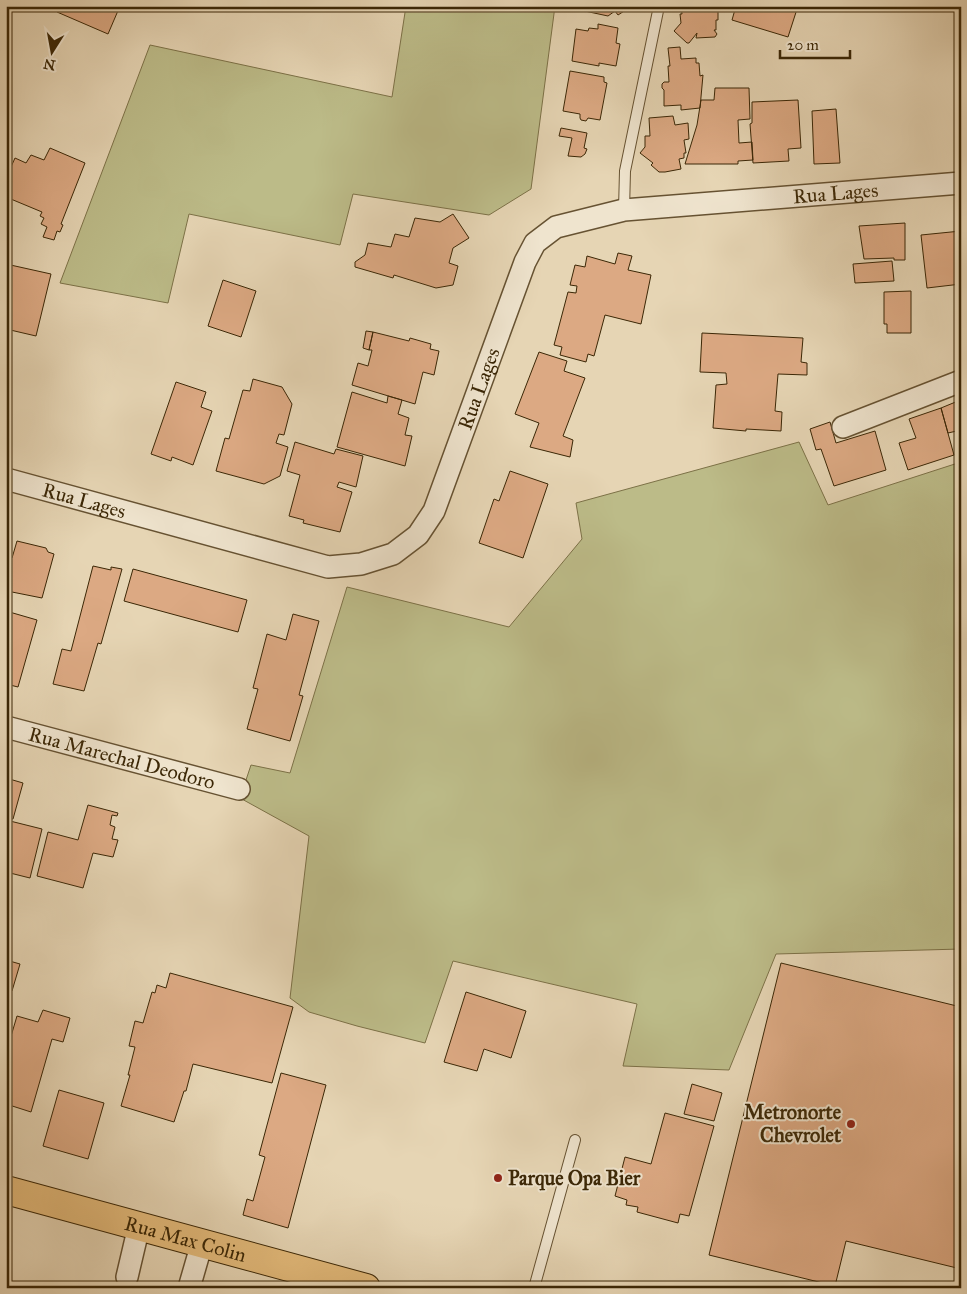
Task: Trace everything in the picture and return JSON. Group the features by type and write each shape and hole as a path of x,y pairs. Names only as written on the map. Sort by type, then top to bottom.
{"main road":[{"name":"Rua Max Colin","path":"6,1190 202,1243 316,1281 366,1288"}],"street":[{"name":"Rua Lages","path":"6,478 328,567 361,564 392,554 418,535 434,511 525,262 535,243 556,227 624,210 961,183"},
{"path":"843,427 961,381"},
{"name":"Rua Marechal Deodoro","path":"6,727 238,789"},
{"path":"128,1277 139,1226"},
{"path":"189,1288 202,1243"}],"lane":[{"path":"624,210 625,171 659,6"},
{"path":"534,1288 575,1140"}],"shaded area":[{"path":"406,6 555,6 531,189 489,215 353,194 340,245 189,214 168,303 60,283 150,45 392,97"},
{"path":"799,442 828,505 961,462 961,949 776,954 729,1070 623,1066 637,1004 453,961 425,1043 309,1012 290,998 309,836 240,798 251,765 290,773 347,587 509,627 582,539 576,503"}],"building":[{"path":"60,6 120,6 108,34 57,12"},
{"path":"581,6 632,6 618,15 615,11 608,16 580,10"},
{"path":"681,6 723,6 723,11 718,11 716,30 714,30 717,34 715,37 696,38 697,33 687,43 674,31 681,23"},
{"path":"736,6 798,6 788,37 732,20"},
{"path":"598,24 618,28 616,43 620,44 616,66 599,63 599,66 572,61 576,29 588,31 589,28 598,29"},
{"path":"680,47 681,59 696,58 696,63 699,63 700,76 703,75 700,108 681,110 681,105 664,106 662,84 669,82 668,48"},
{"path":"570,71 604,77 604,82 607,83 600,120 588,118 586,121 581,120 580,114 563,111"},
{"path":"715,88 749,88 750,119 738,120 739,143 752,142 753,160 738,161 738,164 685,164 697,125 701,100 714,100"},
{"path":"798,100 801,148 788,149 789,161 753,163 750,124 752,123 752,102"},
{"path":"836,109 840,163 814,164 812,111"},
{"path":"673,116 675,125 688,123 689,139 684,140 686,153 684,153 684,158 679,159 681,169 659,172 651,165 653,163 640,153 645,147 645,136 650,136 649,118"},
{"path":"561,128 587,133 584,148 587,149 585,154 581,157 568,156 572,138 559,136"},
{"path":"50,148 85,163 61,224 63,225 60,232 57,231 54,240 43,237 47,227 41,224 44,218 40,216 42,212 6,197 6,178 15,158 26,163 31,155 44,160"},
{"path":"453,214 469,238 453,248 449,263 458,266 453,285 436,288 394,275 393,278 355,267 355,262 365,255 368,243 391,247 395,234 409,237 415,218 440,222"},
{"path":"905,223 905,260 894,260 894,258 864,259 859,226"},
{"path":"961,231 961,284 927,288 921,235"},
{"path":"618,253 632,256 628,270 651,275 641,324 605,315 594,356 588,354 586,362 560,355 562,347 554,345 568,292 576,293 577,286 570,285 575,265 585,267 587,256 615,264"},
{"path":"892,261 894,281 855,283 853,264"},
{"path":"6,264 51,274 36,336 6,329"},
{"path":"223,280 256,291 241,337 208,326"},
{"path":"911,291 911,333 887,333 887,324 884,324 884,292"},
{"path":"366,331 373,332 369,350 363,348"},
{"path":"373,332 409,341 410,338 431,344 430,349 439,351 434,375 423,372 415,404 352,385 358,363 368,366 372,350 369,350"},
{"path":"702,333 803,338 801,362 807,363 807,375 778,374 775,411 782,412 781,431 746,429 746,431 713,428 716,385 727,384 726,373 700,372"},
{"path":"539,352 567,361 564,371 585,378 563,436 573,440 570,457 530,447 539,423 515,414"},
{"path":"253,379 282,387 292,404 284,435 279,434 276,443 288,447 280,476 264,484 216,471 225,438 229,439 243,390 250,391"},
{"path":"176,382 206,392 201,407 212,411 193,465 172,457 171,461 151,454"},
{"path":"352,392 387,403 388,396 402,400 398,414 409,418 405,435 412,436 405,466 337,447"},
{"path":"958,401 961,412 961,430 948,433 941,408"},
{"path":"941,408 954,455 908,470 899,443 916,438 909,419"},
{"path":"830,422 836,443 875,431 886,470 834,486 821,449 816,450 810,429"},
{"path":"295,442 334,454 336,449 363,456 356,487 339,482 337,487 352,492 340,532 303,523 304,520 289,516 300,475 287,471"},
{"path":"510,471 548,484 523,558 479,543 494,499 499,501"},
{"path":"17,541 46,548 48,552 54,554 42,598 7,591 10,580 6,579 6,565 8,557 12,558"},
{"path":"93,566 111,570 111,567 122,569 101,644 98,643 84,691 53,684 62,649 71,651"},
{"path":"133,569 247,600 238,632 124,601"},
{"path":"6,611 37,620 18,687 6,684"},
{"path":"293,614 319,621 299,695 303,696 290,741 247,729 258,689 253,688 267,634 286,640"},
{"path":"6,778 23,783 13,819 6,818"},
{"path":"88,805 118,813 117,816 112,815 110,825 115,827 112,839 118,840 113,857 93,853 83,888 37,876 48,832 78,840"},
{"path":"6,820 42,829 30,878 6,872"},
{"path":"6,960 20,964 12,991 6,989"},
{"name":"Metronorte Chevrolet","path":"781,963 961,1007 961,1269 846,1241 835,1286 709,1255"},
{"path":"170,973 293,1007 272,1083 193,1064 186,1091 184,1091 174,1122 121,1106 130,1075 128,1075 135,1047 129,1046 135,1021 143,1023 152,992 155,993 157,985 166,988"},
{"path":"466,992 526,1011 511,1058 484,1049 477,1071 444,1062"},
{"path":"43,1010 70,1018 63,1042 52,1039 31,1112 6,1104 6,1053 17,1016 38,1022"},
{"path":"281,1073 326,1085 288,1228 243,1215 247,1199 253,1201 265,1157 259,1155"},
{"path":"692,1084 722,1093 714,1121 684,1114"},
{"path":"59,1090 104,1103 88,1159 43,1146"},
{"path":"665,1113 714,1126 689,1216 680,1214 678,1223 637,1212 638,1207 626,1205 627,1200 615,1196 625,1157 651,1164"}],"place":[{"name":"Metronorte Chevrolet","path":"851,1124"},
{"name":"Parque Opa Bier","path":"498,1178"}]}
